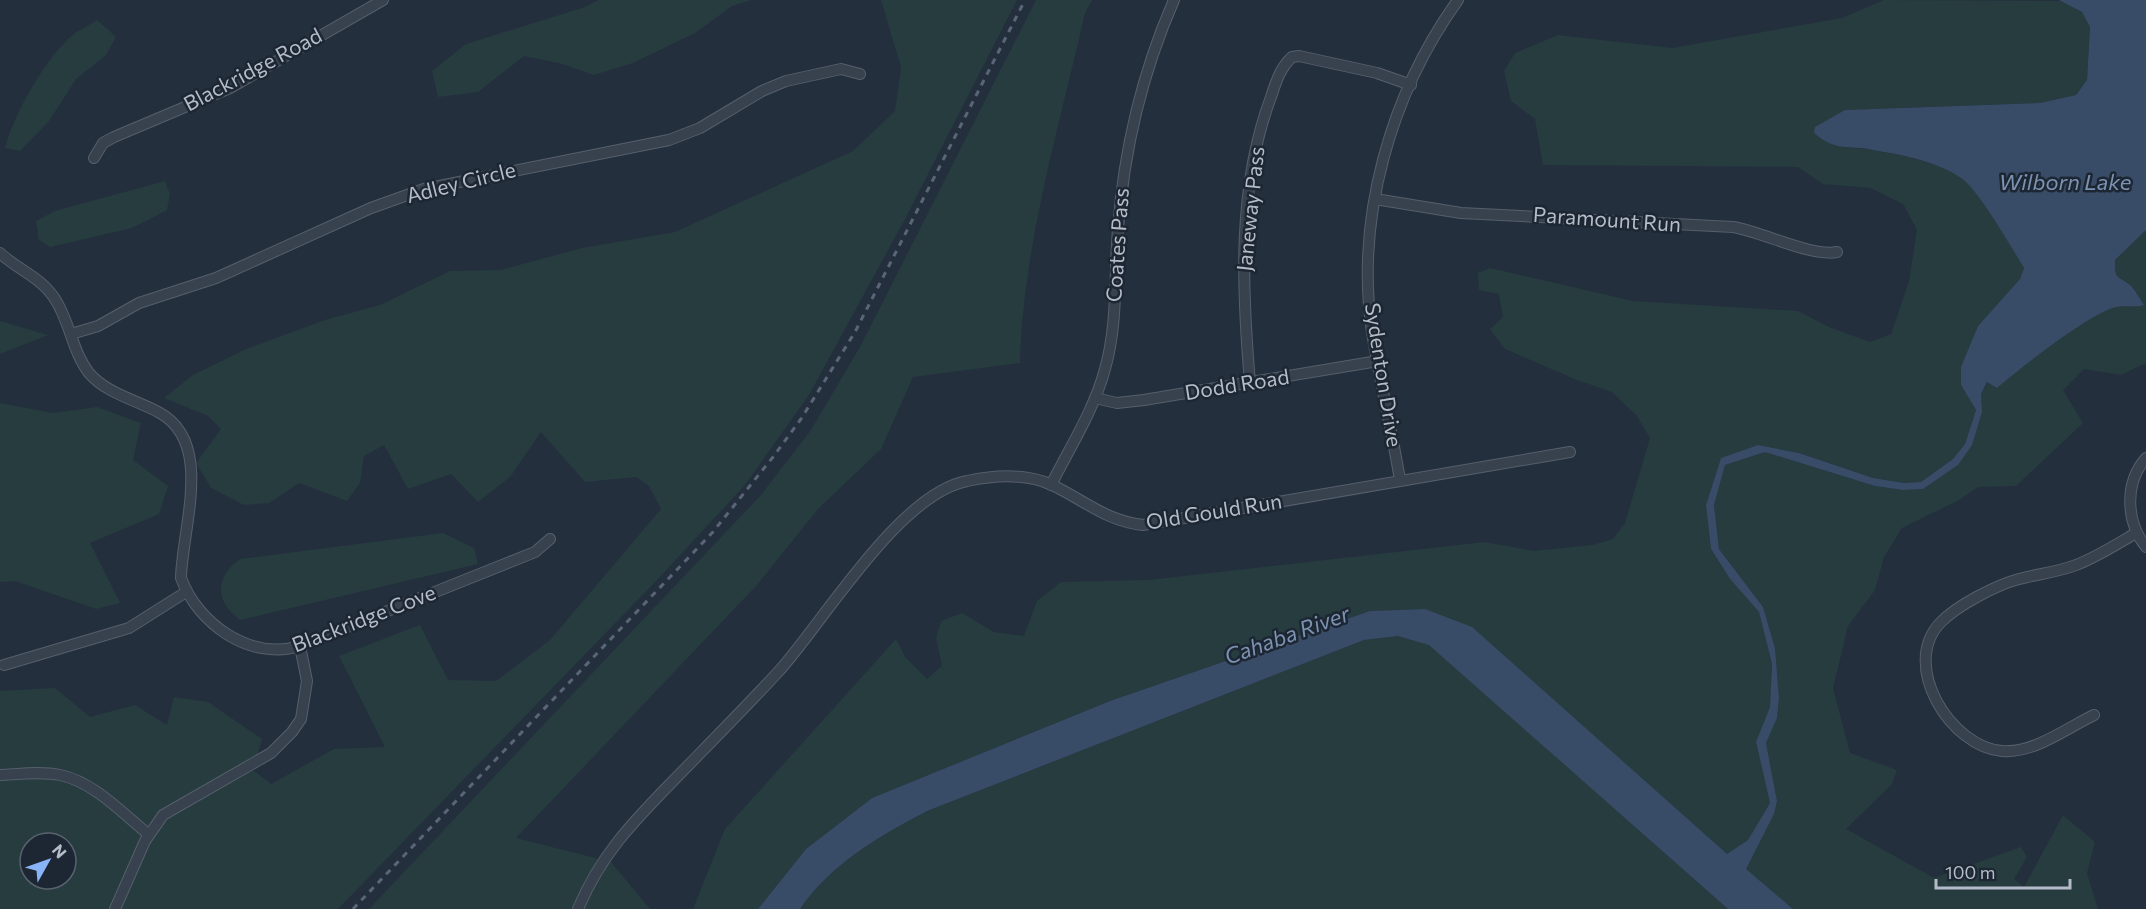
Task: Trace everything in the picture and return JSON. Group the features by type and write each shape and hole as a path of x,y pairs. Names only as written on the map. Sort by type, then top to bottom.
{"street":[{"name":"Blackridge Road","path":"94,158 104,143 114,137 230,88 383,0"},
{"name":"Coates Pass","path":"1051,484 1095,398 1106,368 1112,330 1119,219 1133,113 1174,0"},
{"name":"Sydenton Drive","path":"1400,480 1369,304 1369,264 1375,199 1386,147 1411,85 1436,35 1458,0"},
{"name":"Janeway Pass","path":"1250,383 1244,293 1248,199 1257,139 1280,72 1292,57 1299,56 1377,73 1411,85"},
{"name":"Adley Circle","path":"71,334 98,326 140,303 216,278 371,208 424,189 519,168 659,142 700,128 762,91 786,81 841,69 860,74"},
{"name":"Paramount Run","path":"1375,199 1461,213 1733,227 1767,235 1814,252 1826,254 1837,252"},
{"path":"0,253 42,282 63,311 77,353 97,380 117,393 163,414 178,426 189,450 192,489 182,564 182,578 186,592 129,628 4,665"},
{"name":"Dodd Road","path":"1095,398 1117,403 1378,361"},
{"name":"Old Gould Run","path":"578,909 590,879 615,842 780,670 831,603 886,540 934,494 965,481 1008,476 1051,484 1106,515 1143,525 1570,452"},
{"path":"2146,458 2136,473 2130,511 2136,532 2146,547"},
{"path":"2094,715 2035,744 2004,752 1992,750 1964,735 1935,697 1929,682 1927,651 1939,625 1950,614 1995,588 2017,579 2076,565 2136,532"},
{"name":"Blackridge Cove","path":"186,592 199,611 235,638 269,651 300,646 535,552 550,539"},
{"path":"115,909 153,825 172,808 283,745 301,719 304,703 307,681 300,646"},
{"path":"0,775 39,772 61,775 86,784 148,834"}],"green space":[{"path":"599,0 751,0 732,6 695,33 633,63 594,75 559,63 524,56 478,92 438,97 432,71 466,44 582,8"},
{"path":"881,0 1017,0 905,219 809,395 745,485 658,579 338,909 0,909 0,691 55,688 90,717 135,705 167,725 174,697 208,702 262,739 253,770 271,784 334,749 385,747 339,656 420,625 448,680 496,681 550,640 661,509 649,486 636,477 585,482 541,432 510,477 478,502 451,474 408,489 384,445 364,456 360,483 347,501 299,483 269,503 244,505 211,488 196,463 221,429 208,416 164,398 193,375 244,350 325,320 380,305 450,271 501,270 582,248 675,232 853,151 895,111 901,67"},
{"path":"1036,0 1092,0 1085,13 1035,231 1023,319 1020,363 913,377 881,449 818,509 757,585 516,838 611,862 650,909 369,909 760,496 811,430 861,345"},
{"path":"1884,0 2062,1 2082,12 2090,27 2087,80 2076,95 2040,103 1845,110 1814,133 1837,145 1921,160 1952,172 1969,184 1986,206 2024,268 2020,279 1978,326 1962,367 1961,385 1976,410 1965,444 1953,459 1921,482 1904,483 1873,478 1799,453 1758,445 1721,458 1706,505 1711,549 1730,579 1759,612 1772,664 1770,707 1756,743 1770,803 1748,840 1727,854 1425,609 1370,611 1110,701 872,798 806,849 758,909 693,909 725,829 896,639 906,658 927,679 942,666 936,638 941,621 962,613 994,632 1024,636 1037,601 1061,582 1149,580 1485,542 1534,551 1592,545 1613,539 1625,523 1650,438 1637,416 1612,392 1577,380 1505,349 1490,329 1503,317 1499,294 1479,290 1478,273 1490,268 1633,301 1798,311 1829,327 1870,342 1891,334 1909,281 1917,230 1903,204 1871,188 1823,184 1798,167 1543,165 1535,119 1511,101 1504,71 1515,53 1558,35 1672,48 1842,18"},
{"path":"97,20 116,37 106,55 76,79 49,121 20,151 5,148 22,105 49,61 69,38"},
{"path":"165,181 170,194 167,210 132,228 50,247 39,240 36,221 55,211"},
{"path":"2146,230 2146,363 2121,375 2084,369 2063,390 2083,423 2016,486 1978,487 1959,500 1902,528 1884,557 1875,590 1848,626 1833,688 1850,753 1897,770 1892,784 1846,829 1934,878 2021,847 2027,857 2014,879 2024,887 2063,815 2095,842 2087,873 2098,909 1793,909 1745,869 1774,814 1777,801 1766,743 1777,718 1779,698 1775,648 1763,607 1719,549 1714,505 1725,465 1765,452 1875,486 1903,490 1923,489 1958,465 1982,412 1981,394 1988,382 1997,388 2055,342 2104,311 2116,307 2143,305 2133,290 2118,277 2115,272 2115,260"},
{"path":"0,321 48,335 0,354"},
{"path":"0,403 53,413 97,407 141,423 133,460 168,486 159,514 90,543 120,603 96,609 15,581 0,582"},
{"path":"443,533 474,548 478,564 240,620 226,606 222,598 222,582 232,566 240,559"},
{"path":"1398,636 1429,644 1728,909 800,909 826,878 857,852 927,811 1364,640"}],"water":[{"name":"Wilborn Lake","path":"2059,0 2146,0 2146,230 2115,260 2115,272 2118,277 2132,287 2144,305 2116,307 2104,311 2055,343 1997,388 1987,382 1981,394 1982,412 1972,445 1958,465 1923,489 1903,490 1875,486 1765,452 1725,465 1714,505 1719,549 1763,607 1775,648 1779,698 1777,718 1766,743 1777,801 1774,814 1746,869 1793,909 1728,909 1429,645 1398,636 1364,640 927,811 857,852 826,878 800,909 758,909 806,849 872,798 1110,701 1370,611 1425,609 1472,627 1727,854 1748,840 1770,803 1756,742 1770,707 1772,664 1759,612 1730,579 1711,549 1706,505 1721,458 1758,445 1799,453 1873,478 1904,483 1921,482 1953,459 1965,444 1976,410 1961,385 1961,367 1978,326 2020,279 2024,268 1977,194 1961,178 1941,167 1895,154 1836,146 1814,133 1815,127 1845,110 2040,103 2076,95 2087,80 2090,27 2082,12"}],"railway":[{"path":"353,909 712,533 773,457 801,419 855,332 1025,0"}],"water label":[{"name":"Cahaba River","path":"1287,635"}]}
